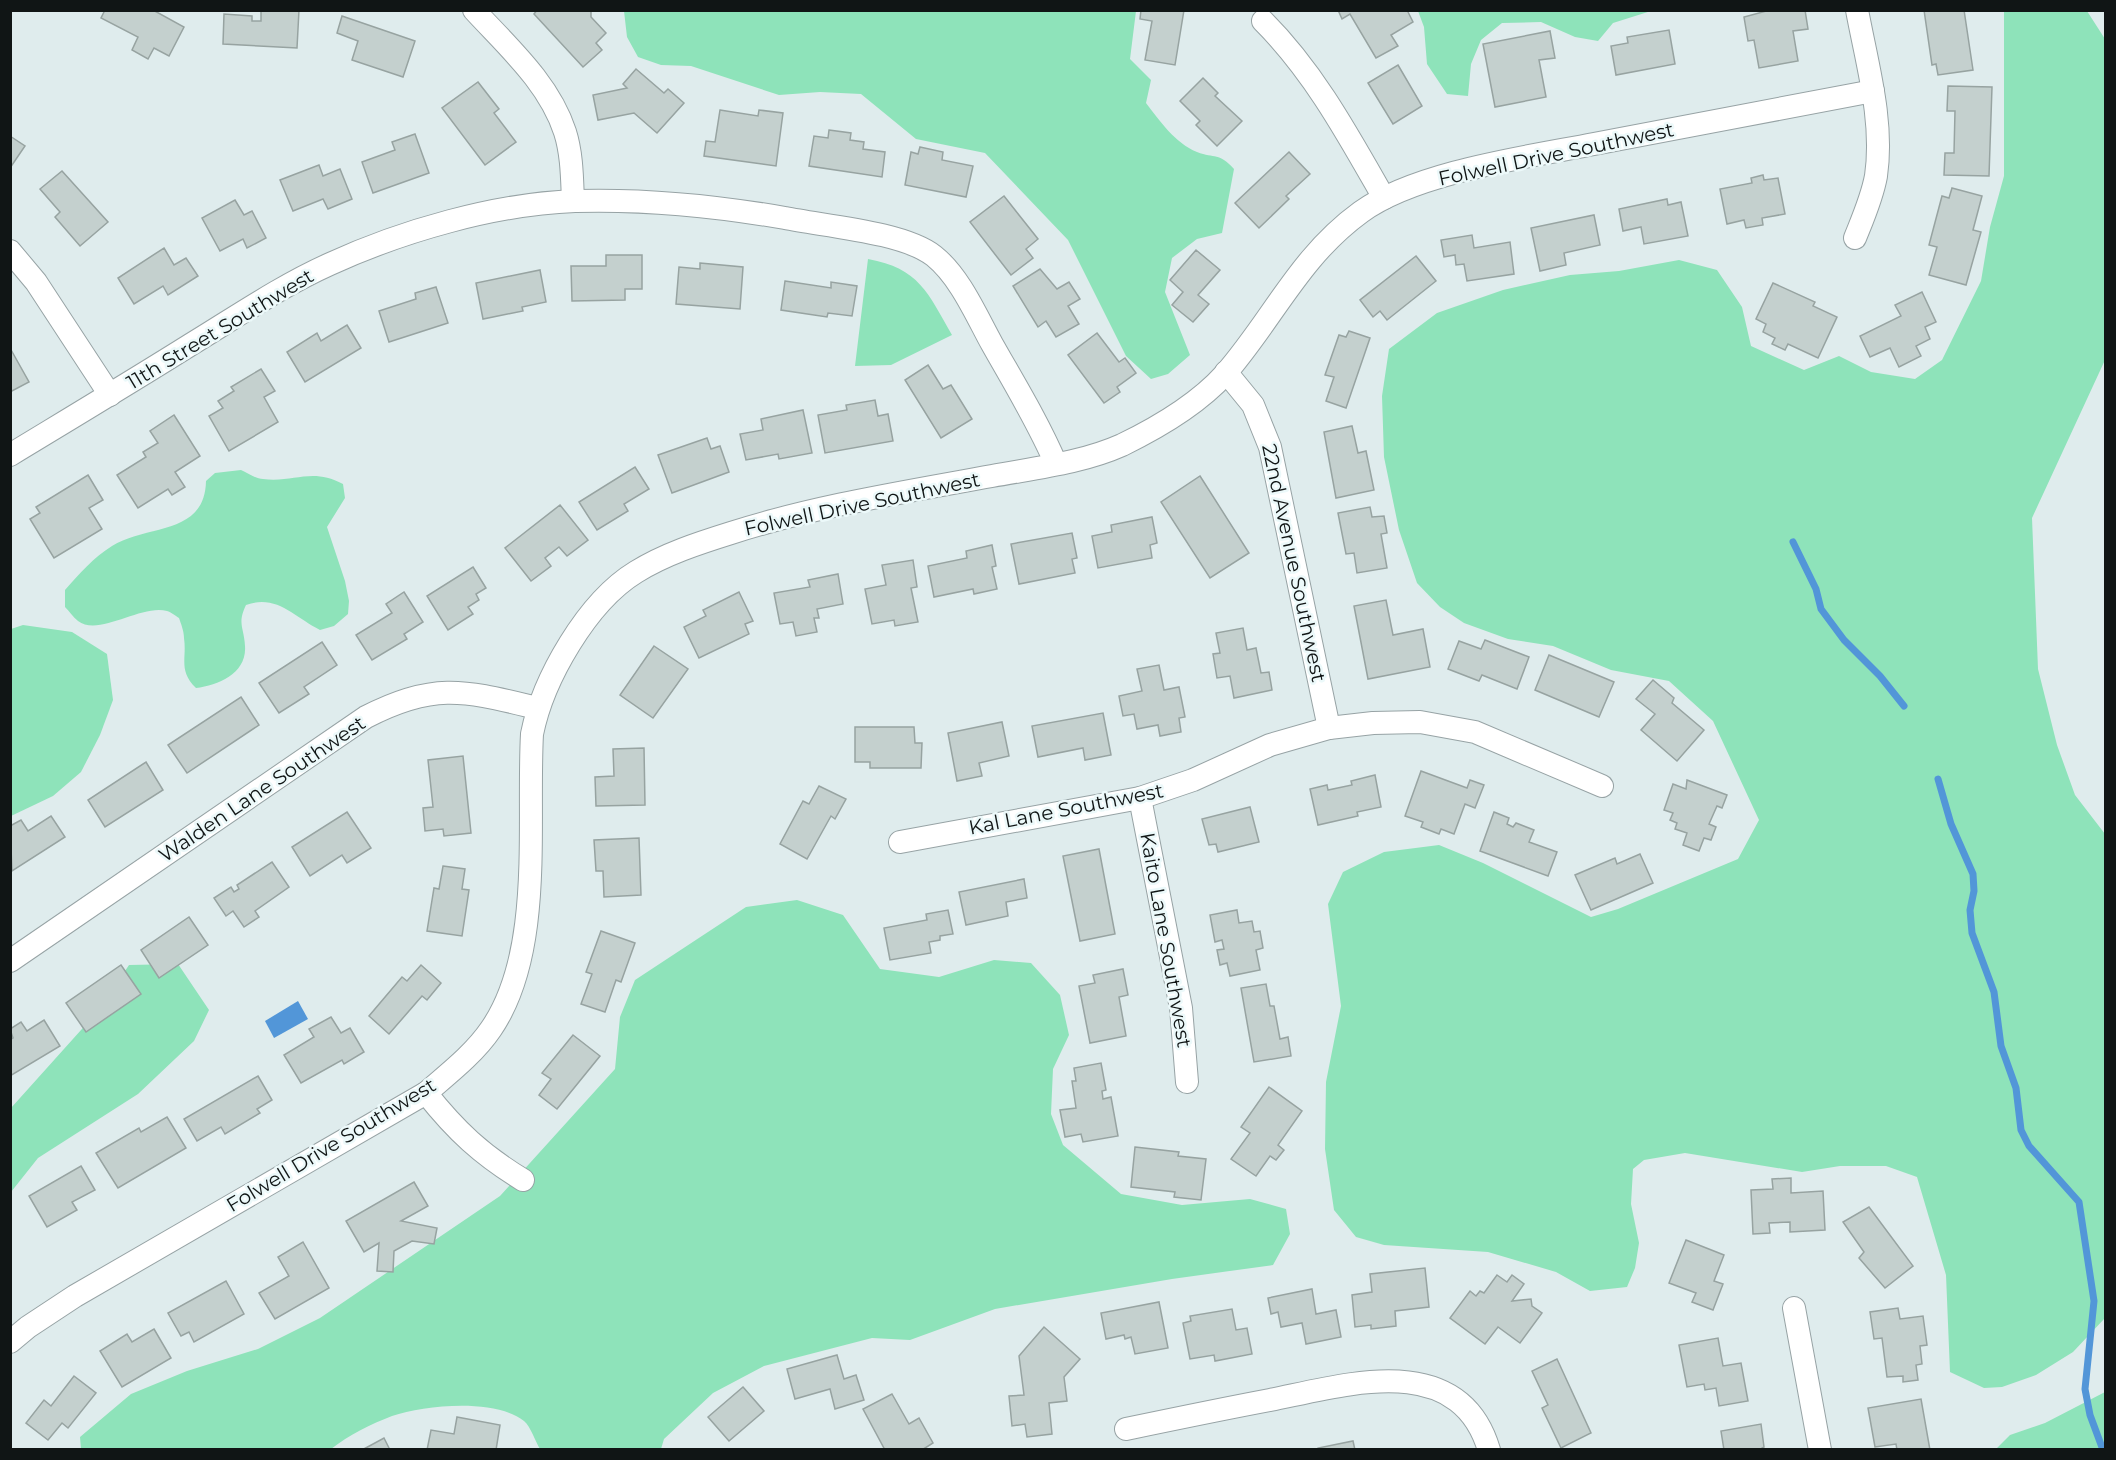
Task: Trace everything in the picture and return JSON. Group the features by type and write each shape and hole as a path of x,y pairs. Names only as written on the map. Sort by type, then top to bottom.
{"street":[{"path":"474,10 535,78 551,102 565,133 573,201"},
{"path":"1855,238 1868,206 1875,178 1878,124 1857,10"},
{"path":"1263,21 1317,84 1384,198"},
{"name":"Folwell Drive Southwest","path":"10,1342 28,1327 75,1296 426,1093 465,1059 490,1032 513,987 519,966 528,898 531,750 537,708 574,639 617,586 636,572 677,552 782,518 1056,464 1120,446 1156,427 1202,396 1226,372 1310,259 1353,219 1384,198 1420,184 1503,162 1873,91"},
{"name":"11th Street Southwest","path":"10,455 278,290 330,264 419,231 466,218 573,201 643,201 746,211 868,234 919,247 945,268 982,325 1045,437 1056,464"},
{"path":"10,251 36,282 110,395"},
{"name":"22nd Avenue Southwest","path":"1226,372 1253,405 1270,447 1329,728"},
{"name":"Walden Lane Southwest","path":"10,961 366,717 385,707 412,696 454,691 477,693 537,708"},
{"name":"Kal Lane Southwest","path":"900,842 1140,798 1193,780 1270,745 1329,728 1397,722 1446,725 1507,744 1602,786"},
{"name":"Kaito Lane Southwest","path":"1140,798 1181,1008 1187,1082"},
{"path":"426,1093 458,1132 478,1151 523,1180"},
{"path":"1794,1308 1820,1449"},
{"path":"1126,1429 1359,1382 1399,1380 1436,1389 1460,1402 1481,1428 1489,1449"}],"green space":[{"path":"1418,10 1651,11 1613,23 1598,41 1575,37 1541,22 1502,23 1481,40 1471,64 1468,96 1447,94 1427,64 1424,27"},
{"path":"624,11 1136,11 1130,59 1151,80 1146,103 1168,131 1182,143 1197,152 1220,158 1234,169 1222,233 1197,239 1172,258 1165,292 1190,355 1168,374 1151,379 1126,356 1068,240 985,153 916,139 861,94 820,92 779,95 691,66 661,65 638,57 627,37"},
{"path":"2004,11 2087,11 2105,39 2105,360 2032,518 2038,669 2057,745 2075,795 2105,834 2105,1318 2073,1352 2036,1375 2002,1387 1984,1388 1950,1372 1946,1275 1917,1177 1886,1166 1840,1166 1802,1172 1685,1153 1644,1160 1633,1169 1631,1204 1639,1243 1635,1268 1627,1287 1590,1291 1556,1272 1488,1252 1384,1245 1356,1237 1334,1210 1325,1149 1326,1082 1341,1006 1328,904 1343,872 1384,852 1439,845 1483,863 1591,917 1618,909 1738,859 1759,820 1713,721 1669,681 1611,670 1553,646 1508,639 1464,623 1440,607 1417,583 1399,530 1384,457 1382,396 1389,349 1437,313 1503,290 1570,275 1619,271 1679,260 1717,270 1742,307 1751,346 1804,370 1839,356 1871,372 1915,379 1942,360 1981,281 1990,227 2004,176"},
{"path":"868,259 885,263 911,276 928,295 952,335 891,365 855,366"},
{"path":"241,470 260,479 274,480 312,476 332,479 343,484 345,498 327,527 345,581 349,601 348,614 334,626 320,630 285,608 267,602 246,605 241,621 245,646 241,664 222,681 196,688 190,682 185,670 184,635 179,618 172,613 157,610 109,623 87,625 78,621 65,607 65,590 99,555 126,539 185,520 196,511 203,499 206,481 215,473"},
{"path":"23,625 72,632 107,654 113,700 100,735 81,772 53,796 11,816 11,629"},
{"path":"797,900 843,915 880,969 939,977 994,960 1031,963 1060,995 1069,1035 1053,1069 1051,1114 1063,1145 1121,1194 1182,1205 1250,1199 1286,1209 1290,1234 1273,1265 1172,1279 995,1309 910,1340 872,1338 764,1366 713,1393 664,1439 661,1449 540,1449 524,1421 511,1414 478,1406 460,1406 422,1409 392,1416 360,1430 331,1449 81,1449 80,1437 131,1394 187,1371 258,1349 320,1318 500,1196 615,1069 620,1017 635,980 746,907"},
{"path":"178,964 209,1010 194,1041 138,1094 38,1158 11,1192 11,1108 99,1010 129,965"},
{"path":"2105,1392 2105,1449 1996,1449 2010,1435 2045,1423"}],"water":[{"path":"298,1001 308,1019 274,1038 265,1021"}],"building":[{"path":"105,10 153,10 184,27 169,56 154,48 148,59 132,50 138,37 101,18"},
{"path":"261,10 299,10 297,48 223,44 224,14 252,16 252,21 261,21"},
{"path":"537,10 591,10 591,17 606,33 596,43 602,50 583,67 534,14"},
{"path":"1141,10 1184,10 1175,65 1145,60 1152,21 1140,19"},
{"path":"1338,10 1407,10 1413,22 1391,35 1398,46 1376,58 1350,14 1342,19"},
{"path":"1770,10 1805,10 1808,29 1793,31 1798,61 1759,68 1754,40 1748,41 1744,17"},
{"path":"1924,10 1964,10 1973,70 1938,75 1936,64 1932,65"},
{"path":"342,16 415,41 403,77 352,60 358,41 337,33"},
{"path":"1669,30 1675,64 1616,75 1611,46 1628,43 1627,37"},
{"path":"1550,31 1555,58 1539,60 1546,97 1495,107 1483,44"},
{"path":"1398,65 1422,106 1393,124 1368,83"},
{"path":"636,69 664,93 668,89 684,103 657,133 634,113 598,120 593,95 627,88 623,84"},
{"path":"1203,78 1218,93 1215,96 1242,121 1217,146 1196,125 1200,121 1180,101"},
{"path":"478,82 499,109 494,113 516,142 485,165 442,108"},
{"path":"1948,86 1992,87 1989,176 1944,175 1945,153 1954,153 1955,111 1947,111"},
{"path":"720,110 758,116 759,110 783,113 776,166 704,156 706,141 715,142"},
{"path":"829,130 851,133 850,140 864,142 863,149 885,152 882,177 809,166 814,136 828,138"},
{"path":"415,134 429,173 373,193 362,162 395,150 392,142"},
{"path":"10,136 25,146 10,168"},
{"path":"920,147 943,152 942,160 973,166 966,197 905,185 911,152 918,154"},
{"path":"1289,152 1310,174 1286,196 1289,199 1259,228 1235,203"},
{"path":"319,165 323,176 340,169 352,199 328,209 323,199 293,211 280,180"},
{"path":"62,171 108,222 80,246 55,217 60,212 40,189"},
{"path":"1763,175 1764,180 1778,178 1785,214 1762,218 1763,225 1746,228 1744,220 1727,224 1720,189 1752,183 1751,178"},
{"path":"1952,188 1982,196 1973,230 1981,232 1966,285 1929,275 1937,247 1929,245 1942,196 1949,198"},
{"path":"1004,196 1038,239 1026,249 1033,258 1011,275 970,222"},
{"path":"1667,199 1668,205 1681,202 1688,236 1644,244 1641,227 1623,231 1619,209"},
{"path":"235,200 244,215 252,211 266,238 247,248 243,239 220,251 202,218"},
{"path":"1594,215 1600,245 1564,253 1566,265 1540,271 1531,228"},
{"path":"1472,235 1474,248 1510,242 1514,274 1467,281 1464,264 1456,265 1455,255 1444,257 1441,240"},
{"path":"164,248 174,265 186,258 198,276 168,295 163,286 134,304 118,278"},
{"path":"1196,250 1220,270 1198,295 1209,304 1193,322 1172,305 1183,292 1170,280"},
{"path":"606,255 642,255 642,289 625,289 625,300 572,301 571,266 606,266"},
{"path":"1416,256 1436,281 1387,320 1380,311 1373,317 1360,300"},
{"path":"700,263 743,267 740,309 676,304 679,267 700,269"},
{"path":"1040,269 1057,289 1069,282 1080,299 1068,306 1079,324 1056,337 1046,321 1038,327 1013,286"},
{"path":"540,270 546,302 522,307 523,311 483,319 476,283"},
{"path":"785,281 831,288 831,282 857,286 852,316 828,313 827,317 781,310"},
{"path":"1773,283 1815,302 1813,306 1837,317 1818,358 1788,344 1785,350 1772,344 1775,338 1763,332 1766,324 1756,319"},
{"path":"436,287 448,323 389,342 379,311 416,299 415,293"},
{"path":"1922,292 1936,322 1925,327 1930,339 1916,346 1921,356 1899,367 1890,348 1870,357 1860,336 1901,316 1895,305"},
{"path":"347,325 361,348 305,382 287,352 317,333 321,341"},
{"path":"1349,331 1370,338 1346,408 1326,401 1334,377 1325,375 1339,335 1346,337"},
{"path":"1097,333 1119,362 1125,358 1136,373 1117,387 1120,392 1104,403 1068,355"},
{"path":"10,348 29,382 10,392"},
{"path":"928,365 943,389 951,385 972,419 941,438 905,380"},
{"path":"261,369 275,391 264,397 278,422 229,451 209,416 223,408 218,401 234,391 231,387"},
{"path":"875,400 878,416 888,414 893,441 825,453 818,415 847,410 846,405"},
{"path":"803,410 812,453 779,459 778,454 746,460 740,434 763,430 761,419"},
{"path":"174,415 200,456 175,472 185,487 172,495 168,489 138,508 117,475 146,457 143,452 158,443 150,431"},
{"path":"1352,426 1358,453 1366,451 1374,490 1336,498 1324,432"},
{"path":"707,438 711,449 720,446 729,472 672,493 658,455"},
{"path":"635,467 649,489 624,504 628,511 597,530 579,502"},
{"path":"88,475 103,500 89,508 102,529 54,558 30,519 40,513 36,507"},
{"path":"1200,476 1249,553 1210,578 1161,502"},
{"path":"560,505 588,540 567,556 559,547 545,558 551,566 531,581 505,548"},
{"path":"1370,507 1372,517 1384,516 1387,533 1381,534 1387,568 1357,573 1354,553 1346,554 1338,513"},
{"path":"1152,517 1157,543 1150,545 1152,558 1098,568 1092,536 1112,532 1111,525"},
{"path":"1072,533 1077,558 1072,559 1075,573 1019,584 1011,544"},
{"path":"992,545 996,566 992,567 997,589 974,594 973,589 934,597 928,566 967,558 966,551"},
{"path":"913,560 917,587 911,588 918,622 895,626 894,620 872,624 865,589 886,585 882,565"},
{"path":"473,567 486,588 476,594 479,600 468,607 473,614 448,630 427,596"},
{"path":"838,574 843,604 817,609 819,618 814,618 817,632 796,636 793,622 780,624 774,593 810,587 808,580"},
{"path":"404,592 423,622 404,634 407,639 372,660 356,635 392,613 386,604"},
{"path":"739,592 753,621 745,624 749,634 699,658 684,627 706,616 703,610"},
{"path":"1386,600 1393,635 1423,629 1430,667 1368,679 1354,606"},
{"path":"1243,628 1247,650 1256,648 1261,673 1269,672 1272,690 1234,698 1230,676 1217,678 1213,654 1220,653 1216,633"},
{"path":"1485,640 1529,657 1517,689 1482,675 1479,681 1448,669 1459,641 1481,649"},
{"path":"322,642 337,665 304,687 309,694 279,713 259,683"},
{"path":"654,646 688,669 653,718 620,695"},
{"path":"1549,655 1614,682 1599,717 1535,690"},
{"path":"1159,665 1164,690 1179,687 1185,717 1179,718 1181,732 1160,736 1158,725 1137,729 1134,714 1123,716 1119,696 1142,691 1137,669"},
{"path":"1653,680 1674,698 1672,703 1704,730 1677,761 1641,730 1655,714 1636,699"},
{"path":"241,697 259,725 187,773 168,745"},
{"path":"1103,713 1111,755 1085,760 1083,748 1038,757 1032,726"},
{"path":"1002,722 1009,756 979,763 982,776 957,781 948,733"},
{"path":"855,727 914,727 915,743 922,743 921,768 870,768 870,762 855,762"},
{"path":"644,748 645,805 596,806 595,777 614,776 613,749"},
{"path":"463,756 471,833 444,836 443,829 425,831 423,808 433,807 428,760"},
{"path":"146,762 163,790 105,827 88,800"},
{"path":"1421,771 1467,788 1470,780 1484,785 1475,808 1465,804 1454,834 1441,829 1439,834 1421,827 1423,822 1405,816"},
{"path":"1375,775 1381,807 1357,812 1358,816 1318,825 1310,789 1327,785 1328,790 1352,785 1351,781"},
{"path":"1687,780 1727,795 1722,808 1717,806 1709,824 1716,827 1711,840 1704,838 1699,851 1683,845 1687,833 1675,829 1677,823 1670,820 1673,813 1664,810 1673,784 1686,789"},
{"path":"819,786 846,799 835,819 831,816 807,859 780,844 803,801 809,804"},
{"path":"1250,807 1259,842 1218,852 1216,844 1209,845 1202,819"},
{"path":"347,812 371,848 347,863 342,855 310,876 292,847"},
{"path":"1494,812 1509,818 1507,824 1513,827 1516,823 1534,830 1529,842 1557,852 1548,876 1480,851"},
{"path":"51,816 65,837 12,871 10,826 21,820 28,831"},
{"path":"639,838 641,895 604,897 603,871 596,871 594,840"},
{"path":"1099,849 1115,934 1080,941 1063,856"},
{"path":"1640,854 1653,883 1591,910 1575,875 1615,858 1617,864"},
{"path":"272,862 289,887 255,911 259,917 244,927 233,911 226,916 214,898 231,887 234,892 239,889 237,885"},
{"path":"443,866 465,869 462,889 469,890 462,936 427,931 434,888 439,889"},
{"path":"1024,879 1027,898 1006,902 1008,916 966,925 959,892"},
{"path":"948,910 953,934 940,936 940,940 929,942 931,953 890,960 884,928 927,920 926,914"},
{"path":"1237,910 1239,923 1252,921 1254,932 1260,931 1263,948 1256,950 1260,970 1230,976 1227,963 1220,965 1217,950 1224,949 1222,940 1215,942 1210,915"},
{"path":"189,917 208,945 159,978 141,950"},
{"path":"601,931 635,943 621,982 616,980 605,1012 581,1004 592,974 586,972"},
{"path":"121,965 141,994 86,1032 66,1003"},
{"path":"421,965 441,983 427,1000 422,996 389,1034 369,1016 402,977 407,981"},
{"path":"1123,969 1128,995 1119,997 1126,1036 1090,1043 1079,986 1095,983 1093,975"},
{"path":"1266,984 1270,1006 1274,1006 1280,1039 1288,1037 1291,1056 1254,1062 1241,988"},
{"path":"331,1017 341,1033 350,1028 364,1052 344,1064 342,1060 301,1083 284,1055 314,1037 309,1029"},
{"path":"44,1020 60,1046 10,1076 10,1040 13,1038 10,1029 21,1022 27,1031"},
{"path":"573,1035 600,1056 557,1109 539,1095 551,1079 542,1073"},
{"path":"1101,1063 1106,1090 1102,1091 1103,1099 1111,1097 1118,1136 1083,1142 1081,1134 1065,1137 1060,1110 1076,1108 1072,1081 1076,1081 1074,1068"},
{"path":"258,1076 272,1100 257,1109 260,1113 225,1134 221,1127 197,1141 184,1119"},
{"path":"1269,1087 1302,1111 1278,1145 1284,1150 1276,1160 1270,1156 1256,1176 1231,1159 1250,1133 1241,1127"},
{"path":"167,1117 186,1148 118,1188 96,1153 139,1128 141,1132"},
{"path":"1135,1147 1179,1152 1178,1156 1206,1159 1201,1200 1174,1197 1175,1192 1131,1187"},
{"path":"81,1166 95,1190 72,1202 77,1210 47,1227 29,1196"},
{"path":"1791,1178 1791,1193 1823,1191 1825,1230 1790,1232 1790,1222 1769,1223 1770,1233 1753,1234 1751,1190 1773,1189 1772,1179"},
{"path":"414,1182 428,1206 401,1221 437,1228 434,1244 412,1241 394,1251 393,1272 377,1271 379,1243 364,1252 346,1221"},
{"path":"1869,1207 1913,1266 1885,1288 1859,1258 1864,1252 1843,1222"},
{"path":"1686,1240 1724,1255 1714,1281 1723,1284 1713,1310 1692,1302 1696,1293 1669,1283"},
{"path":"303,1242 329,1288 275,1319 259,1293 289,1276 278,1257"},
{"path":"1425,1268 1429,1307 1395,1311 1396,1326 1371,1329 1371,1325 1355,1327 1352,1295 1372,1292 1370,1274"},
{"path":"1497,1275 1507,1282 1512,1275 1524,1284 1512,1301 1531,1299 1532,1306 1542,1313 1520,1343 1498,1327 1485,1344 1450,1318 1470,1291 1476,1296 1480,1291 1484,1293"},
{"path":"226,1281 244,1314 194,1342 189,1332 181,1336 168,1313"},
{"path":"1312,1289 1316,1314 1336,1310 1341,1337 1306,1344 1302,1323 1281,1327 1278,1312 1271,1314 1268,1298"},
{"path":"1159,1302 1168,1348 1135,1354 1131,1337 1125,1339 1124,1335 1106,1339 1101,1313"},
{"path":"1898,1308 1900,1319 1923,1316 1927,1345 1920,1346 1922,1364 1916,1365 1918,1380 1903,1382 1903,1376 1887,1377 1882,1338 1874,1339 1870,1312"},
{"path":"1232,1309 1236,1330 1247,1328 1252,1354 1215,1361 1214,1355 1190,1359 1183,1323 1191,1321 1190,1316"},
{"path":"1044,1327 1080,1359 1064,1377 1067,1401 1049,1403 1052,1434 1027,1437 1025,1424 1012,1426 1009,1396 1024,1395 1019,1356"},
{"path":"154,1329 171,1358 122,1387 100,1351 127,1334 132,1342"},
{"path":"1718,1338 1723,1366 1741,1363 1748,1401 1719,1406 1716,1388 1705,1390 1704,1384 1687,1387 1679,1345"},
{"path":"837,1355 844,1379 856,1375 864,1400 835,1409 830,1389 795,1399 787,1369"},
{"path":"1557,1359 1591,1433 1561,1448 1542,1408 1548,1405 1532,1371"},
{"path":"74,1376 96,1393 68,1428 62,1423 48,1440 26,1423 44,1400 51,1406"},
{"path":"743,1387 764,1411 729,1441 708,1417"},
{"path":"892,1394 909,1424 919,1418 933,1443 922,1450 885,1450 863,1409"},
{"path":"1921,1399 1930,1450 1897,1450 1896,1444 1875,1447 1868,1408"},
{"path":"457,1417 500,1425 496,1450 427,1450 431,1430 454,1434"},
{"path":"1761,1424 1764,1447 1759,1450 1724,1450 1721,1431"},
{"path":"384,1438 390,1450 362,1450"},
{"path":"1353,1441 1355,1450 1318,1450 1318,1448"}],"waterway":[{"path":"1793,542 1816,589 1821,609 1844,640 1880,676 1904,706"},
{"path":"1938,779 1951,824 1973,874 1974,891 1970,910 1972,933 1994,992 2001,1046 2016,1088 2021,1130 2029,1146 2079,1202 2094,1301 2085,1389 2090,1415 2103,1450"}]}
